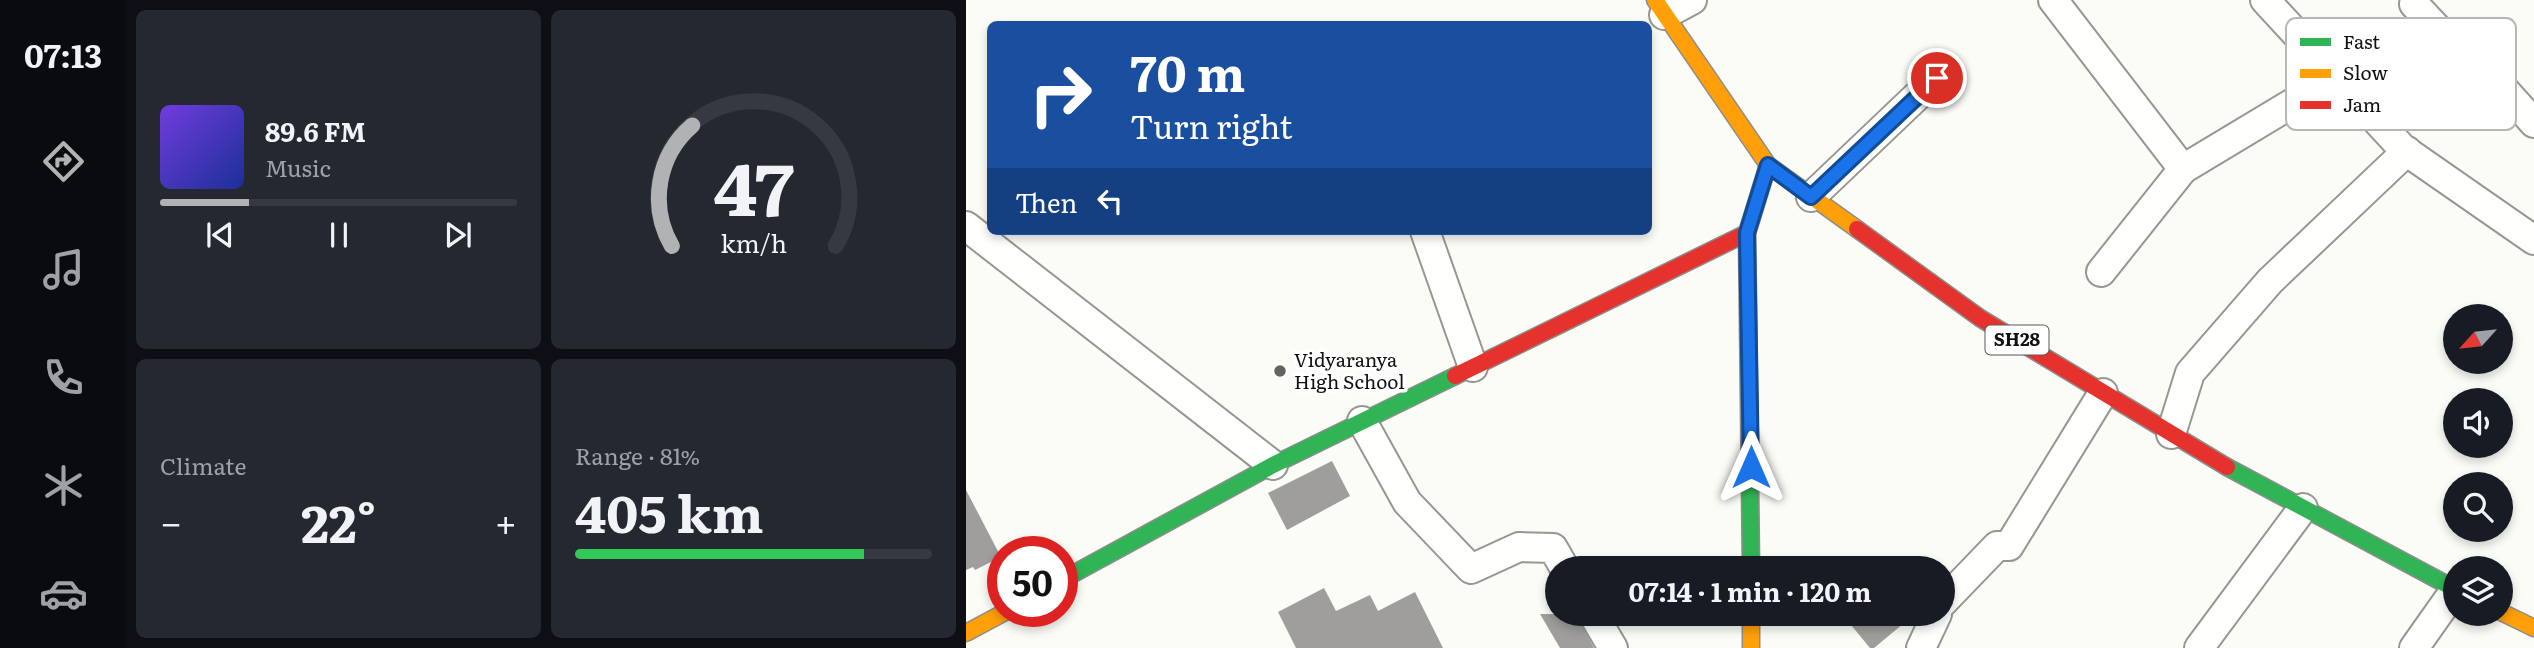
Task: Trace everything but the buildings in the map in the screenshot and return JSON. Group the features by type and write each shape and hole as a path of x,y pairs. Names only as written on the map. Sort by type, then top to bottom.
{"main road":[{"name":"SH28","path":"1660,8 1768,165 1811,197 1980,318 2252,482 2443,583"},
{"path":"1751,556 1747,233 1768,165"},
{"path":"1078,571 1273,465 1747,233"},
{"path":"2513,618 2534,628"},
{"path":"966,633 987,622"},
{"path":"1751,626 1751,648"}],"street":[{"path":"1660,8 1692,0"},
{"path":"2053,0 2183,169"},
{"path":"2265,0 2286,23"},
{"path":"2414,4 2427,18"},
{"path":"1811,197 1937,78"},
{"path":"2516,104 2534,124"},
{"path":"2101,272 2183,169 2286,107"},
{"path":"2386,130 2407,152 2534,240"},
{"path":"2171,433 2190,373 2270,281 2407,152"},
{"path":"966,226 1273,465"},
{"path":"1426,235 1473,367"},
{"path":"1955,590 1997,546 2009,547 2104,393"},
{"path":"1362,421 1407,502 1471,569 1519,547 1553,548 1558,556"},
{"path":"2199,648 2303,508"},
{"path":"2414,648 2443,606"},
{"path":"1600,626 1613,648"},
{"path":"1920,648 1931,626"}],"traffic: fast":[{"path":"1751,556 1747,233 1768,165"},
{"path":"1078,571 1273,465 1455,376"},
{"path":"2227,467 2443,583"}],"traffic: slow":[{"path":"1655,0 1768,165 1857,229"},
{"path":"2513,618 2534,628"},
{"path":"966,633 987,622"},
{"path":"1751,626 1751,648"}],"traffic: jam":[{"path":"1857,229 1980,318 2227,467"},
{"path":"1455,376 1747,233"}],"place":[{"name":"Vidyaranya High School","path":"1280,371"}],"route":[{"path":"1751,467 1747,233 1768,165 1811,197 1937,78"}]}
